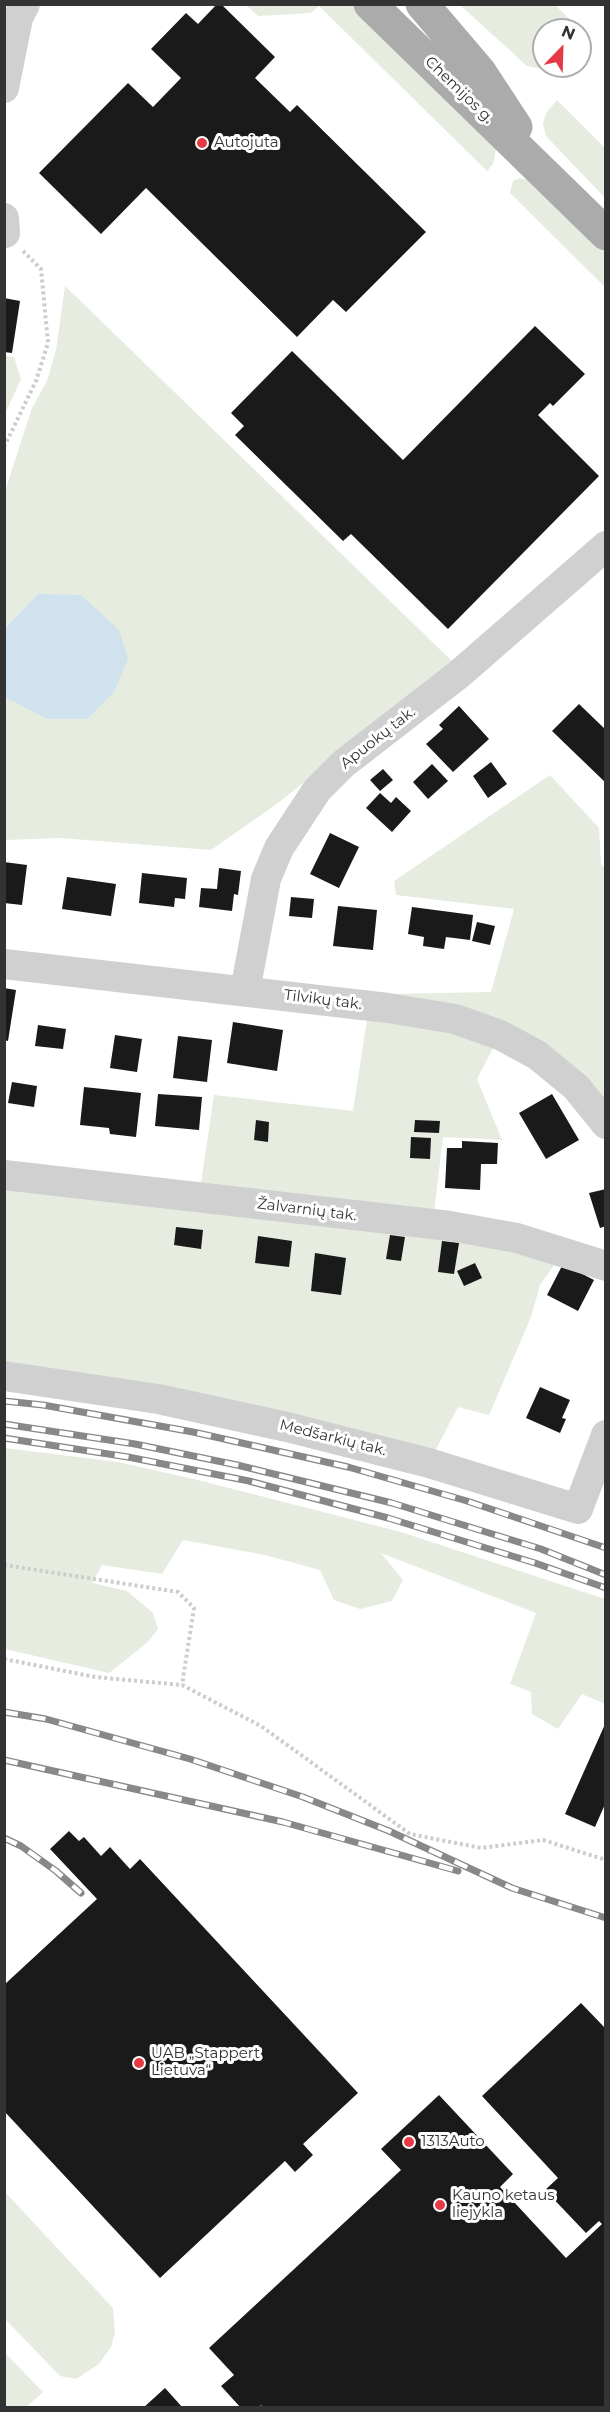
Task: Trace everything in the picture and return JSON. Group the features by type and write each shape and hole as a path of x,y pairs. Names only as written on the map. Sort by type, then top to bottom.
{"main road":[{"name":"Chemijos g.","path":"370,4 606,234"},
{"name":"Chemijos g.","path":"422,4 480,72 548,176"}],"street":[{"path":"4,88 18,18 26,4"},
{"name":"Apuokų tak.","path":"245,991 266,879 279,848 317,790 343,764 458,675 606,546"},
{"name":"Tilvikų tak.","path":"4,964 388,1008 444,1017 500,1035 537,1055 576,1087 606,1124"},
{"name":"Žalvarnių tak.","path":"4,1175 450,1226 517,1238 606,1266"},
{"name":"Medšarkių tak.","path":"4,1376 158,1399 287,1427 429,1462 578,1509 606,1435"}],"path":[{"path":"4,447 36,381 48,343 41,269 5,226"},
{"path":"4,1565 178,1592 194,1608 182,1685"},
{"path":"4,1659 95,1677 182,1685 261,1726 410,1834 481,1848 543,1840 606,1860"}],"shaded area":[{"path":"246,5 352,5 496,149 493,164 487,171 319,6 311,13 258,16"},
{"path":"460,5 555,5 568,18 532,18 532,67 527,66"},
{"path":"557,100 605,148 605,198 546,136 543,123 546,113"},
{"path":"520,178 532,181 605,253 605,287 510,193 513,181"},
{"path":"65,286 454,663 278,803 211,850 61,838 5,840 4,693 5,697 38,594 5,628 5,491 32,408 47,381 56,350"},
{"path":"5,356 14,357 21,379 5,414"},
{"path":"550,775 599,828 601,864 606,869 605,1124 500,1035 477,1079 502,1140 443,1137 434,1213 200,1190 214,1095 353,1111 369,1006 390,994 491,992 514,909 396,895 394,881"},
{"path":"4,1182 450,1226 560,1257 540,1285 531,1317 489,1415 458,1407 434,1453 5,1366"},
{"path":"5,1448 118,1462 198,1480 401,1532 605,1599 605,1704 582,1694 558,1729 532,1714 531,1692 510,1684 536,1613 381,1553 403,1580 392,1601 360,1609 334,1600 320,1570 265,1555 183,1540 162,1574 102,1565 92,1583 127,1591 153,1613 158,1629 148,1642 109,1673 5,1649"},
{"path":"5,2192 113,2308 115,2332 111,2347 99,2364 76,2379 60,2376 5,2319"},
{"path":"5,2353 43,2392 26,2407 5,2407"}],"water":[{"path":"38,594 81,595 119,630 128,659 114,692 87,719 47,719 5,697 5,628"}],"building":[{"name":"Autojuta","path":"217,4 221,4 275,57 255,78 290,112 297,105 426,232 346,312 333,300 297,337 146,188 101,234 39,173 128,83 153,107 181,78 151,49 186,13 198,24"},
{"path":"4,298 20,301 12,353 4,352"},
{"path":"535,326 585,374 553,406 550,403 538,415 599,476 448,629 351,534 343,541 235,435 244,426 231,413 292,351 403,460"},
{"path":"579,704 606,730 606,783 552,731"},
{"path":"459,706 489,739 453,772 426,744 443,729 439,725"},
{"path":"491,762 507,784 488,798 473,776"},
{"path":"432,764 448,781 428,799 413,782"},
{"path":"383,769 393,780 380,791 370,780"},
{"path":"380,793 391,803 396,797 411,811 392,832 366,808"},
{"path":"330,833 359,847 339,888 310,874"},
{"path":"4,862 27,865 22,905 4,903"},
{"path":"219,868 241,871 238,895 234,894 232,911 199,907 201,888 217,889"},
{"path":"142,873 187,878 185,899 175,898 174,907 139,903"},
{"path":"67,877 116,884 111,916 62,909"},
{"path":"291,897 314,899 312,918 289,916"},
{"path":"338,906 377,910 373,950 333,946"},
{"path":"412,907 473,915 470,940 446,937 444,949 423,946 424,937 408,934"},
{"path":"477,922 495,926 490,945 472,941"},
{"path":"4,988 16,990 8,1041 4,1040"},
{"path":"233,1022 283,1030 277,1071 227,1063"},
{"path":"38,1025 66,1029 63,1049 35,1046"},
{"path":"115,1035 142,1039 137,1072 110,1068"},
{"path":"178,1036 212,1040 207,1082 173,1078"},
{"path":"12,1082 37,1086 34,1107 8,1103"},
{"path":"84,1087 141,1093 136,1137 110,1134 109,1128 80,1125"},
{"path":"158,1094 202,1097 199,1130 155,1126"},
{"path":"552,1094 579,1140 546,1159 519,1113"},
{"path":"256,1120 269,1122 268,1142 254,1140"},
{"path":"415,1120 440,1121 439,1133 414,1132"},
{"path":"411,1137 431,1138 430,1159 410,1158"},
{"path":"462,1141 498,1143 497,1164 481,1164 480,1190 445,1188 447,1148 462,1148"},
{"path":"606,1189 606,1226 600,1228 589,1193"},
{"path":"176,1227 203,1230 201,1249 174,1245"},
{"path":"390,1235 405,1237 401,1261 386,1259"},
{"path":"258,1236 292,1241 289,1267 255,1263"},
{"path":"442,1241 459,1243 454,1274 438,1272"},
{"path":"315,1253 346,1258 341,1295 311,1291"},
{"path":"475,1263 482,1278 464,1286 457,1271"},
{"path":"563,1264 594,1280 578,1311 547,1295"},
{"path":"540,1387 570,1400 562,1418 566,1419 560,1433 526,1418"},
{"path":"606,1722 606,1802 595,1827 565,1814"},
{"path":"69,1831 79,1841 84,1837 101,1856 110,1847 130,1869 140,1859 358,2093 303,2144 313,2155 295,2172 285,2161 160,2278 4,2111 4,1985 97,1899 50,1849"},
{"name":"Kauno ketaus liejykla","path":"581,2003 606,2029 606,2408 263,2408 261,2405 259,2408 241,2408 221,2386 234,2375 209,2348 401,2170 381,2149 439,2095 513,2174 500,2187 566,2258 602,2224 599,2221 586,2233 545,2190 558,2178 482,2096"},
{"path":"165,2388 183,2408 143,2408"}],"railway":[{"path":"4,1401 43,1405 193,1432 348,1467 467,1501 606,1548"},
{"path":"4,1424 135,1444 237,1465 392,1503 541,1549 606,1575"},
{"path":"4,1438 128,1457 249,1481 388,1518 535,1563 606,1588"},
{"path":"4,1712 46,1719 190,1759 303,1797 389,1831 512,1888 606,1918"},
{"path":"4,1760 283,1822 458,1871"},
{"path":"4,1838 21,1846 56,1871 81,1893"}],"place":[{"name":"Autojuta","path":"202,143"},
{"name":"UAB „Stappert Lietuva“","path":"139,2063"},
{"name":"1313Auto","path":"409,2142"},
{"name":"Kauno ketaus liejykla","path":"440,2205"}]}
